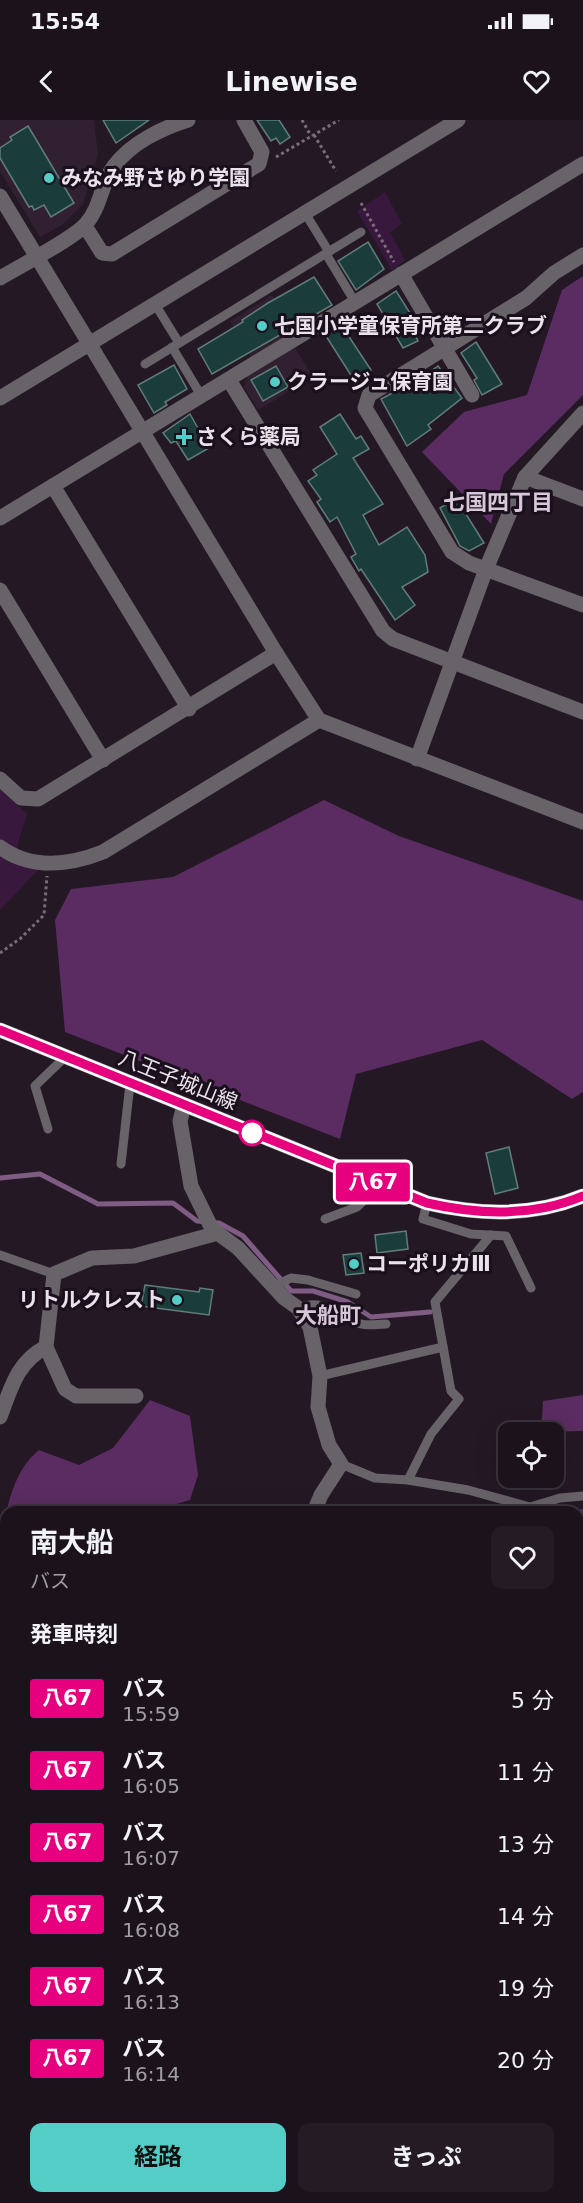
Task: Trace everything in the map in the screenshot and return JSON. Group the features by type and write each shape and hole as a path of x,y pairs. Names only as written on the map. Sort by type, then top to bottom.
{"main road":[{"name":"八王子城山線","path":"0,1030 427,1203 459,1210 518,1212 549,1207 583,1196"}],"street":[{"path":"0,278 85,226 97,209 114,166 138,144 165,127 188,120"},
{"path":"85,226 102,253 112,254 259,164 262,152 244,120"},
{"path":"0,398 458,120"},
{"path":"0,518 583,164"},
{"path":"0,196 276,653 319,720 583,822"},
{"path":"583,255 554,273 526,298 369,395 364,408 452,552 469,563 583,605"},
{"path":"401,274 472,395"},
{"path":"230,380 383,631 393,639 583,712"},
{"path":"417,759 486,569 525,477 583,413"},
{"path":"525,477 583,499"},
{"path":"53,486 189,709"},
{"path":"0,590 103,760"},
{"path":"0,779 21,798 32,800 189,709 276,653"},
{"path":"0,847 24,858 48,864 74,861 103,852 319,720"},
{"path":"184,1105 180,1121 191,1186 215,1231 238,1248 298,1308 310,1327 320,1376 318,1407 329,1445 341,1464 316,1506"},
{"path":"136,1396 76,1396 65,1389 46,1347 54,1274 92,1258 134,1256 215,1231"},
{"path":"0,1417 17,1375 30,1355 46,1347"}],"lane":[{"path":"305,213 356,302"},
{"path":"145,364 361,232"},
{"path":"155,304 202,397"},
{"path":"48,1129 35,1086 65,1057"},
{"path":"121,1164 130,1084"},
{"path":"325,1219 357,1207 380,1185"},
{"path":"427,1203 423,1220 471,1234 506,1236 531,1288"},
{"path":"408,1480 431,1434 459,1399 451,1391 435,1302 491,1235"},
{"path":"0,1255 54,1274"},
{"path":"274,1286 291,1278 308,1280 356,1294"},
{"path":"298,1308 311,1303 334,1309 362,1324 386,1324"},
{"path":"320,1376 443,1347"},
{"path":"341,1464 375,1478 408,1480 468,1490 526,1506"},
{"path":"533,1506 560,1498 583,1496"}],"path":[{"path":"302,120 336,171"},
{"path":"262,159 274,158 339,120"},
{"path":"360,203 401,274"},
{"path":"0,953 21,938 44,915 48,864"}],"shaded area":[{"name":"みなみ野さゆり学園","path":"0,120 94,120 98,154 83,204 62,225 40,237 0,171"},
{"path":"385,192 402,224 390,232 405,260 392,270 357,211"},
{"path":"583,276 583,395 504,474 491,524 422,452 464,412 527,395 562,290"},
{"name":"七国小学童保育所第二クラブ","path":"272,295 294,331 251,357 230,321"},
{"name":"クラージュ保育園","path":"295,348 313,377 258,410 244,387 247,376"},
{"path":"0,789 27,814 12,862 39,869 0,910"},
{"path":"324,800 399,836 583,901 583,1092 572,1099 482,1040 356,1074 340,1139 65,1032 55,920 71,889 173,877"},
{"path":"583,1395 583,1431 564,1431 564,1422 542,1422 543,1401"},
{"path":"150,1400 190,1416 198,1475 190,1500 170,1506 8,1506 16,1480 39,1450 79,1465 113,1448"}],"building":[{"path":"103,120 149,120 116,143"},
{"path":"257,120 279,120 290,137 280,144 276,138 271,141"},
{"path":"28,126 74,203 51,217 44,205 34,210 32,206 29,207 0,158 0,148 12,140 10,137"},
{"path":"368,242 384,269 356,290 338,261"},
{"path":"314,277 332,305 212,374 198,349 243,322 242,320 268,303"},
{"path":"396,291 410,313 406,316 418,341 403,348 377,304"},
{"path":"340,323 371,370 354,380 324,333"},
{"path":"476,342 502,384 482,395 474,380 477,378 461,353"},
{"path":"174,365 187,389 165,402 167,405 154,413 138,385"},
{"path":"276,366 288,387 263,401 251,380"},
{"path":"438,366 462,398 428,425 431,429 407,446 381,399 407,385 408,387"},
{"name":"さくら薬局","path":"190,414 209,448 188,460 176,441 171,443 163,433"},
{"path":"340,414 356,439 361,436 369,449 353,458 383,504 363,515 379,545 407,527 425,555 428,572 402,587 415,605 395,620 351,557 356,554 337,517 330,522 317,502 321,499 308,481 317,475 313,470 337,454 320,427"},
{"path":"456,498 484,543 469,551 460,546 440,508"},
{"path":"509,1147 518,1188 495,1194 486,1153"},
{"path":"406,1231 408,1249 377,1253 375,1235"},
{"name":"コーポリカⅢ","path":"361,1253 364,1273 346,1275 343,1255"},
{"name":"リトルクレスト","path":"145,1285 199,1292 200,1288 213,1290 209,1315 141,1306"}],"waterway":[{"path":"0,1178 40,1174 98,1204 173,1203 197,1221 219,1223 243,1236 291,1291 313,1291 348,1302 371,1317 430,1312"}],"bus line":[{"name":"八67","path":"0,1030 427,1203 459,1210 518,1212 549,1207 583,1196"}],"place":[{"name":"みなみ野さゆり学園","path":"49,178"},
{"name":"七国小学童保育所第二クラブ","path":"262,326"},
{"name":"クラージュ保育園","path":"275,382"},
{"name":"さくら薬局","path":"184,437"},
{"name":"コーポリカⅢ","path":"354,1264"},
{"name":"リトルクレスト","path":"177,1300"}],"district":[{"name":"七国四丁目","path":"498,502"},
{"name":"大船町","path":"328,1315"}]}
